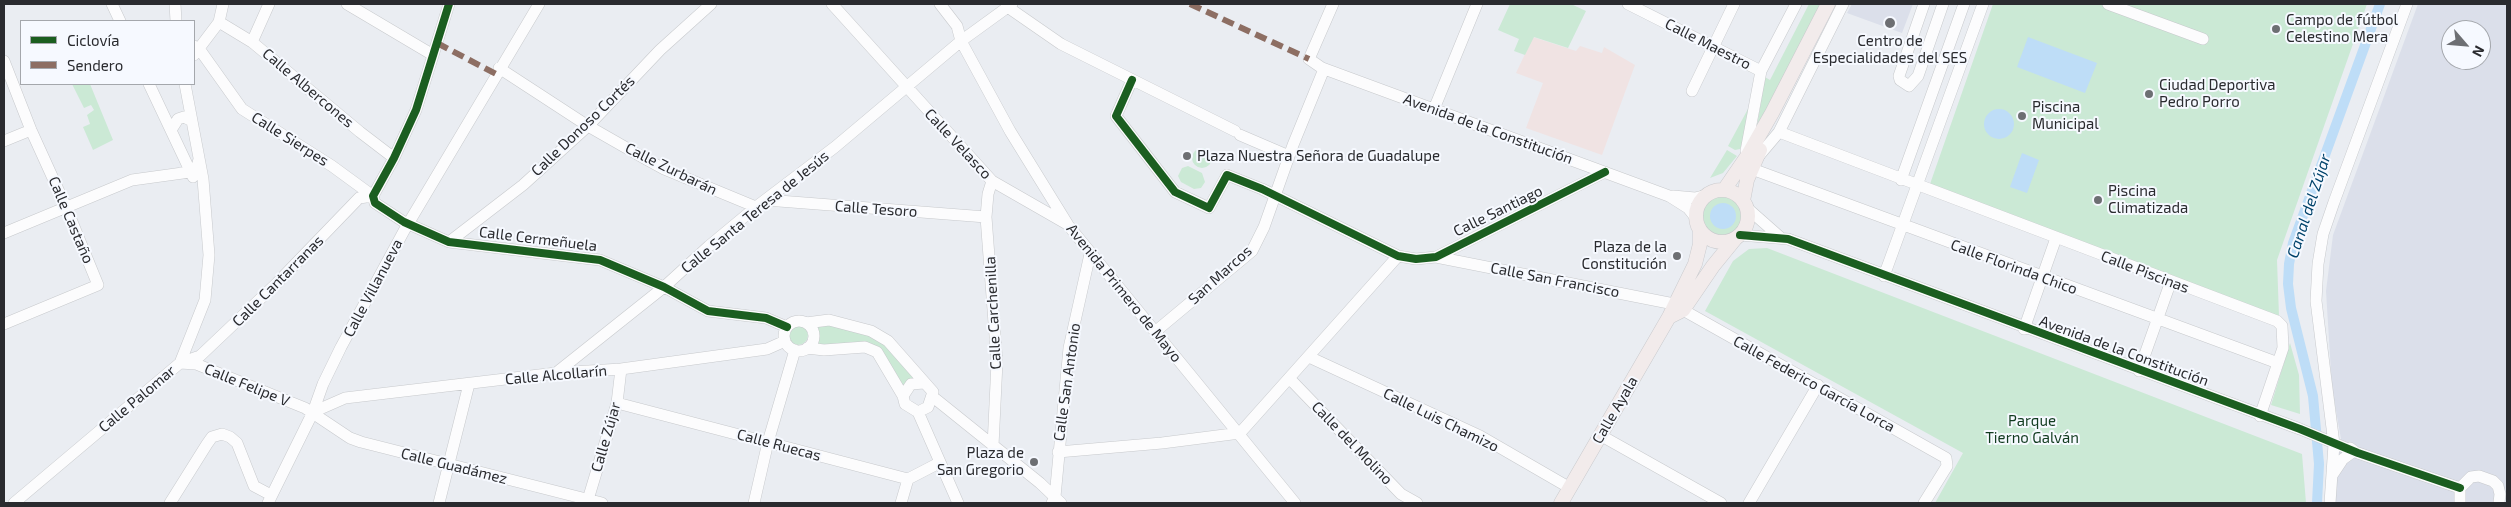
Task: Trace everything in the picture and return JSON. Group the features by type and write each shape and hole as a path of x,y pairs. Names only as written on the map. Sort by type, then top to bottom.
{"main road":[{"path":"1752,161 1727,187 1707,195 1697,210 1698,225 1712,241 1720,242 1738,237 1748,222 1745,204 1752,161 1788,83 1828,4"},
{"path":"1727,187 1745,204"},
{"name":"Calle Ayala","path":"1561,503 1675,310 1695,264 1700,244 1698,225"},
{"name":"Calle Ayala","path":"1675,310 1738,237"}],"street":[{"path":"112,4 120,20"},
{"path":"175,4 176,20"},
{"path":"196,50 219,22 224,4"},
{"path":"252,42 269,4"},
{"path":"347,4 433,55"},
{"path":"373,196 394,158 416,110 449,4"},
{"name":"Calle Villanueva","path":"269,499 313,412 323,384 408,223 539,4"},
{"name":"Calle Donoso Cortés","path":"449,242 523,185 588,126 660,50 711,4"},
{"name":"Calle Velasco","path":"832,4 992,181 1068,225"},
{"name":"Avenida Primero de Mayo","path":"940,4 957,26 962,41 1010,131 1068,225 1295,503"},
{"name":"Avenida de la Constitución","path":"1333,4 1309,59 1324,70 1668,196 1688,208 1698,225"},
{"path":"1434,109 1477,4"},
{"name":"Calle Maestro","path":"1628,4 1762,71"},
{"path":"1692,91 1734,4"},
{"path":"1727,187 1748,148 1762,71 1796,4"},
{"path":"1752,161 1779,132 1843,4"},
{"path":"1924,4 1900,76 1900,80 1909,86 1918,76 1943,4"},
{"path":"1901,180 1964,4"},
{"path":"1884,276 1918,187 1983,4"},
{"path":"2108,4 2204,39"},
{"path":"2330,503 2332,476 2330,435 2316,301 2318,264 2323,234 2407,4"},
{"path":"1010,6 1061,44 1238,133 1289,156"},
{"name":"Calle Santa Teresa de Jesús","path":"556,374 664,288 709,246 834,147 962,41 1010,6"},
{"name":"Calle Albercones","path":"219,22 252,42 394,158"},
{"name":"Calle Sierpes","path":"196,50 242,109 332,166 373,196 375,203 408,223"},
{"name":"Calle Castaño","path":"4,61 31,130 66,206 98,285 4,324"},
{"name":"Calle Zurbarán","path":"499,68 588,126 664,169 761,204"},
{"name":"San Marcos","path":"1156,331 1252,251 1324,70"},
{"path":"1056,501 1058,452 1162,444 1240,434 1398,256 1275,196 1227,175 1210,208 1175,192 1116,116 1132,80"},
{"path":"150,85 190,172 204,196"},
{"name":"Calle Palomar","path":"14,503 180,363 205,300 209,255 199,159 185,85"},
{"path":"172,132 178,119 184,117 192,120"},
{"path":"4,141 31,130"},
{"path":"172,132 183,139 194,133"},
{"name":"Calle Piscinas","path":"1779,132 1918,187 2277,321 2282,326 2284,336 2283,348 2260,416"},
{"path":"4,233 132,180 190,172 197,167 199,159"},
{"name":"Calle Florinda Chico","path":"1752,161 1903,227 2278,363"},
{"path":"1581,163 1588,181"},
{"name":"Calle Santiago","path":"1398,256 1416,259 1436,257 1605,172"},
{"name":"Calle Carchenilla","path":"992,181 988,194 986,217 997,362 994,446"},
{"name":"Avenida de la Constitución","path":"1668,196 1695,198 1707,195"},
{"name":"Calle Cantarranas","path":"180,363 200,356 277,283 359,198 373,196"},
{"name":"Calle Tesoro","path":"761,204 986,217"},
{"path":"1745,204 1780,237"},
{"name":"Calle Cermeñuela","path":"408,223 449,242 600,260 664,288 708,311 766,318 787,327"},
{"path":"1738,237 1780,237"},
{"name":"Avenida de la Constitución","path":"1780,237 2260,416 2305,431 2330,435 2354,451 2460,488"},
{"path":"2024,329 2056,238"},
{"name":"Calle San Antonio","path":"1058,452 1068,348 1090,254"},
{"name":"Calle San Francisco","path":"1436,257 1675,310"},
{"path":"1087,270 1100,266"},
{"path":"2140,371 2171,281"},
{"name":"Calle Federico García Lorca","path":"1675,310 1818,385 1946,458 1947,466 1924,503"},
{"path":"754,503 790,346 784,333 787,327 794,322 806,323 829,320 881,336 905,357 933,395 1040,483 1056,501"},
{"path":"806,323 810,326 813,335 807,348"},
{"path":"790,346 824,350 865,347 877,352 903,396 905,404 914,410 958,503"},
{"name":"Calle Alcollarín","path":"313,412 345,398 556,374 622,369 790,346"},
{"name":"Calle Luis Chamizo","path":"1309,357 1480,436 1570,488"},
{"name":"Calle Felipe V","path":"180,363 196,364 313,412"},
{"name":"Calle Zújar","path":"587,502 617,403 622,369"},
{"name":"Calle del Molino","path":"1290,379 1401,494 1417,503"},
{"path":"903,396 911,384 924,383"},
{"path":"323,384 328,390 345,398"},
{"path":"439,503 469,384"},
{"path":"1749,503 1818,385"},
{"path":"914,410 928,406 933,395"},
{"name":"Calle Ruecas","path":"617,403 908,479"},
{"name":"Calle Guadámez","path":"313,412 350,438 587,502 602,503"},
{"path":"170,503 212,437 222,434 230,436 237,443 254,486 269,499"},
{"path":"1600,436 1721,503"},
{"path":"2332,476 2343,459 2354,451"},
{"path":"901,503 908,479 939,463"},
{"path":"2460,503 2460,488 2471,477 2486,477 2498,486 2500,494 2499,503"},
{"path":"1040,483 1050,482 1056,478"}],"shaded area":[{"name":"Centro de Especialidades del SES","path":"1852,4 1913,4 1902,33 1847,13"},
{"path":"2418,4 2507,4 2507,503 2332,503 2341,439 2332,388 2326,291 2333,235"},
{"path":"1533,37 1576,51 1580,46 1602,53 1604,47 1635,65 1602,155 1526,128 1543,83 1516,73"}],"green space":[{"path":"1510,4 1571,4 1586,11 1568,48 1534,37 1525,55 1514,51 1519,39 1498,30"},
{"path":"1809,4 1828,4 1756,132 1765,77 1770,80"},
{"name":"Ciudad Deportiva Pedro Porro","path":"1993,4 2367,4 2277,260 2279,316 1930,184"},
{"path":"72,85 90,85 113,140 93,150 83,127 90,124 87,115 94,110 91,105 84,108"},
{"path":"1749,107 1746,134 1740,149 1735,150 1728,146"},
{"path":"1202,148 1209,151 1212,158 1209,165 1202,168 1195,165 1192,158 1195,151"},
{"path":"1727,150 1737,156 1723,173 1710,178"},
{"path":"1188,166 1202,173 1205,182 1201,188 1194,189 1181,182 1178,176 1182,168"},
{"path":"1723,195 1735,199 1741,205 1745,217 1741,229 1735,235 1723,239 1711,235 1705,229 1701,217 1705,205 1711,199"},
{"name":"Parque Tierno Galván","path":"1767,248 2302,454 2306,503 1935,503 1963,453 1705,311 1733,261 1749,249"},
{"path":"813,324 826,324 866,334 886,345 916,379 907,381 901,389 881,353 811,347 816,337"},
{"path":"798,325 805,328 808,335 805,342 798,345 791,342 788,335 791,328"},
{"path":"2290,343 2299,375 2300,414 2271,405"}],"water":[{"path":"2028,37 2097,63 2085,93 2017,67"},
{"path":"1999,109 2010,113 2014,124 2010,135 1999,139 1988,135 1984,124 1988,113"},
{"path":"2022,153 2039,160 2027,193 2010,187"},
{"path":"1723,203 1732,207 1736,216 1732,225 1723,229 1714,225 1710,216 1714,207"}],"waterway":[{"name":"Canal del Zújar","path":"2317,503 2319,464 2313,396 2291,308 2288,284 2289,264 2293,243 2380,4"}],"marked path":[{"path":"1190,4 1309,59"},
{"path":"437,43 496,74"}],"cycle path":[{"path":"449,4 416,110 394,158 373,196 375,203 404,222 449,242 600,260 664,287 708,311 766,318 787,327"},
{"path":"1132,80 1116,116 1175,192 1209,208 1227,175 1262,189 1398,256 1416,259 1436,257 1605,172"},
{"path":"1740,235 1788,239 2300,429 2358,453 2460,488"}],"place":[{"name":"Centro de Especialidades del SES","path":"1890,23"},
{"name":"Campo de fútbol Celestino Mera","path":"2276,29"},
{"name":"Ciudad Deportiva Pedro Porro","path":"2149,94"},
{"name":"Piscina Municipal","path":"2022,116"},
{"name":"Plaza Nuestra Señora de Guadalupe","path":"1187,156"},
{"name":"Piscina Climatizada","path":"2098,200"},
{"name":"Plaza de la Constitución","path":"1677,256"},
{"name":"Plaza de San Gregorio","path":"1034,462"}]}
